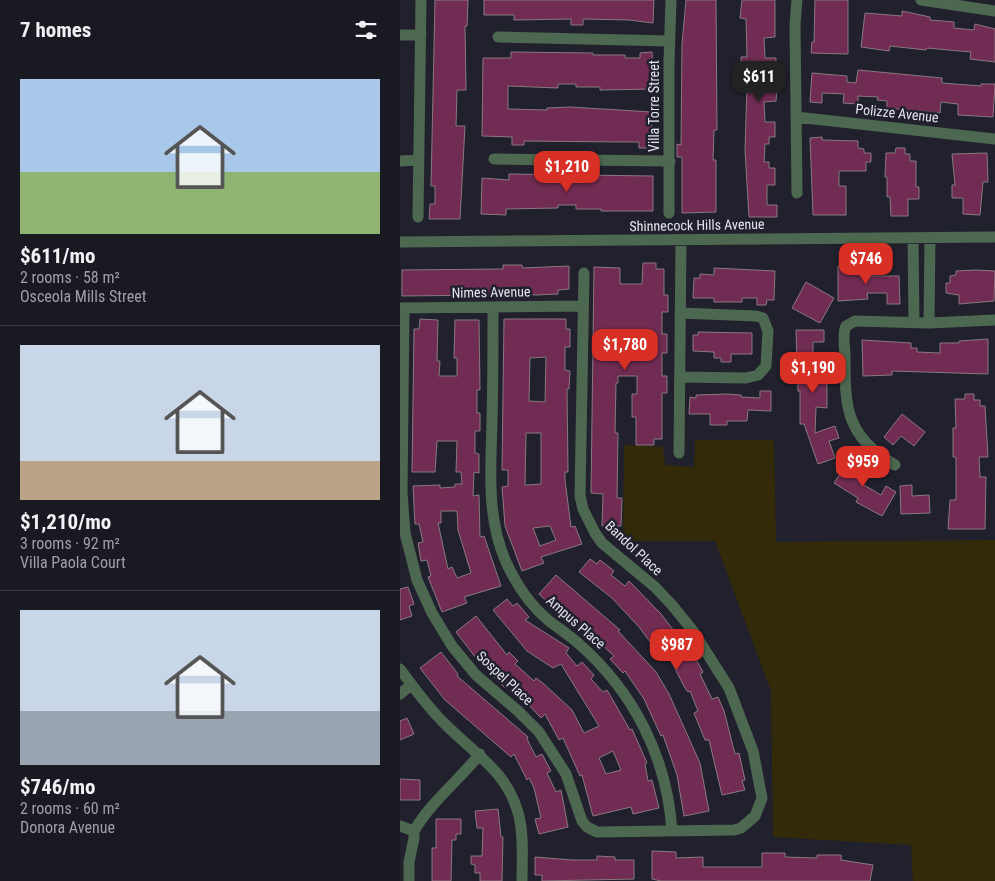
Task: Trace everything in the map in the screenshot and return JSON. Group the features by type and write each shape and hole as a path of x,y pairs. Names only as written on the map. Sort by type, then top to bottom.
{"street":[{"path":"418,217 421,0"},
{"name":"Villa Torre Street","path":"669,213 669,41 671,0"},
{"path":"797,0 795,24 797,193"},
{"path":"922,0 995,11"},
{"path":"400,35 421,35"},
{"path":"498,37 669,41"},
{"name":"Polizze Avenue","path":"796,117 995,139"},
{"path":"494,159 670,161"},
{"path":"400,160 419,160"},
{"name":"Shinnecock Hills Avenue","path":"400,242 995,237"},
{"path":"913,238 914,323"},
{"path":"929,323 930,238"},
{"path":"679,453 681,241"},
{"name":"Bandol Place","path":"584,273 580,496 583,509 589,523 602,543 655,587 693,630 718,670 739,710 758,768 762,798 755,816 741,828 734,830 672,831"},
{"path":"913,288 930,289"},
{"name":"Nimes Avenue","path":"402,308 583,306"},
{"name":"Ampus Place","path":"494,307 491,495 500,546 513,575 531,602 549,621 578,643 606,670 635,710 662,768 668,794 672,831"},
{"name":"Sospel Place","path":"402,308 402,493 405,533 423,595 443,631 464,660 487,685 529,721 548,746 566,774 582,821 587,827 597,832 672,831"},
{"path":"680,313 756,316 763,318 768,331 766,366 758,375 746,378 680,377"},
{"path":"895,465 874,452 861,438 851,418 845,392 844,329 848,324 855,321 929,323 995,320"},
{"path":"400,669 446,725 480,754 506,785 518,814 522,838 522,881"},
{"path":"400,694 412,685"},
{"path":"409,881 409,862 414,832 422,817 463,776 480,754"},
{"path":"400,826 414,832"}],"sand":[{"path":"695,440 774,440 776,542 995,540 995,881 913,881 911,845 773,837 771,691 715,541 623,541 624,445 663,447 665,465 694,467"}],"building":[{"path":"435,0 468,0 467,26 465,26 466,90 457,90 456,126 465,126 460,219 429,219 430,204 435,204 435,186 431,186"},
{"path":"484,0 654,0 653,23 629,20 583,19 583,25 571,25 571,19 514,20 514,15 484,15"},
{"path":"686,0 716,0 717,130 714,130 713,160 716,160 716,212 682,213 682,157 677,157 677,144 681,145 682,44"},
{"path":"742,0 775,0 775,37 764,38 765,58 776,58 775,75 778,75 776,101 764,102 765,122 775,122 775,137 769,137 769,144 765,144 764,162 769,162 769,168 775,168 775,185 767,185 767,205 777,205 777,217 749,217 745,150 747,86 741,86 741,57 747,57 746,19 740,18"},
{"path":"815,0 848,0 848,54 811,53 812,42 814,42"},
{"path":"902,11 930,17 930,20 954,22 954,28 974,30 975,24 995,29 995,62 970,59 971,52 890,46 889,51 861,47 865,13 902,16"},
{"path":"511,52 593,53 593,55 625,55 625,58 640,58 640,53 652,52 653,89 600,90 600,87 576,87 576,84 558,84 558,88 508,86 508,109 547,110 547,108 570,107 652,112 651,148 639,148 639,142 524,141 524,145 512,145 512,137 482,136 483,58 511,58"},
{"path":"858,70 942,78 942,83 981,86 981,84 995,84 993,117 958,115 958,104 941,102 940,113 887,108 887,101 877,100 878,97 858,96 858,104 843,103 844,94 822,93 822,103 810,102 812,73 847,76 847,82 856,83"},
{"path":"822,137 822,140 858,141 858,148 864,149 864,153 871,153 871,162 866,162 866,171 839,171 839,186 846,186 846,215 813,215 810,138"},
{"path":"896,148 905,148 905,154 910,154 910,161 916,161 916,187 919,187 919,199 908,199 908,216 891,216 890,197 887,197 887,177 885,177 886,153 895,153"},
{"path":"987,153 988,182 983,182 980,215 963,214 963,198 952,198 952,185 955,185 952,154"},
{"path":"509,174 653,176 653,211 601,211 601,209 576,209 576,205 558,205 558,208 506,209 506,215 481,214 482,178 509,180"},
{"path":"643,263 656,263 656,269 664,269 664,295 668,295 668,312 662,312 662,334 667,334 667,353 662,353 662,376 667,376 667,393 662,393 662,439 654,439 654,445 636,445 636,417 632,417 632,394 637,394 637,376 618,376 618,383 616,383 615,433 618,433 617,498 622,498 621,526 602,526 603,494 591,493 594,267 620,268 620,284 642,284"},
{"path":"503,265 522,265 522,268 569,266 569,289 558,290 558,294 536,295 491,292 491,295 402,296 402,270 503,269"},
{"path":"838,266 867,266 867,276 899,276 900,304 887,304 887,293 867,293 868,299 838,301"},
{"path":"714,268 775,271 774,300 767,300 766,305 757,305 757,298 742,298 742,302 714,302 714,298 693,298 694,278 700,278 700,274 714,275"},
{"path":"956,271 995,271 994,301 959,304 959,295 946,293 946,283 950,283 950,276 956,275"},
{"path":"806,282 834,298 820,323 792,308"},
{"path":"420,319 438,320 437,361 440,361 439,376 457,376 457,358 454,358 455,320 479,320 480,390 477,390 477,413 480,413 480,431 475,431 475,453 479,454 479,473 474,472 473,496 479,495 480,537 484,536 501,586 464,597 467,603 442,612 428,577 431,576 427,560 421,561 418,543 423,542 419,524 415,524 413,486 440,485 440,488 455,487 455,484 462,484 461,472 456,472 457,441 437,441 435,472 412,472 414,329 419,329","holes":["441,511 457,511 458,530 471,573 457,578 452,567 448,569 438,523 441,523"]},
{"path":"504,319 566,319 566,329 570,329 570,347 565,347 565,370 570,371 569,389 567,389 568,472 565,472 565,480 571,527 575,526 582,544 541,557 544,563 522,571 505,526 502,487 508,486 508,470 502,470","holes":["546,357 545,402 529,401 530,358","526,433 541,433 541,484 525,485","550,526 556,540 540,546 533,528"]},
{"path":"796,330 824,330 824,342 813,342 813,363 816,363 819,376 827,376 827,408 816,407 815,433 835,426 839,438 829,441 835,458 818,464 804,424 800,424"},
{"path":"698,332 752,333 752,354 731,354 731,362 721,362 721,358 714,358 714,352 693,351 693,335 698,335"},
{"path":"988,339 988,374 892,371 892,375 863,376 862,340 911,343 911,348 917,348 917,352 940,353 940,343 959,343 959,341"},
{"path":"760,391 771,391 771,411 748,410 747,421 727,421 727,425 710,425 710,414 689,414 690,397 696,398 696,395 727,394 760,398"},
{"path":"965,394 974,394 974,400 980,400 980,406 985,406 988,457 979,457 980,477 986,477 985,529 948,529 950,500 956,500 956,457 953,457 953,428 956,428 955,399 965,399"},
{"path":"902,414 925,432 914,446 901,436 893,445 884,437"},
{"path":"849,463 855,467 858,463 871,471 862,484 881,495 886,486 896,492 882,516 856,502 858,498 834,483 840,474 836,472 841,464 846,467"},
{"path":"912,485 912,496 929,495 930,513 901,514 900,486"},
{"path":"590,559 597,564 600,560 614,571 611,575 625,586 629,581 661,614 677,635 689,658 694,656 703,672 700,674 712,699 718,697 724,711 735,754 739,753 745,780 742,781 745,790 722,795 709,740 705,740 694,713 698,711 690,691 688,692 685,688 668,655 663,659 639,627 612,598 579,572"},
{"path":"556,575 620,630 618,631 656,672 669,694 700,763 709,811 684,816 677,775 663,735 661,736 644,699 625,671 623,673 610,659 614,656 597,640 594,642 570,619 568,621 539,594"},
{"path":"408,587 414,604 409,606 412,616 400,620 400,589"},
{"path":"507,599 513,606 517,603 529,617 525,620 569,648 566,653 577,666 582,662 594,675 591,679 603,692 607,690 630,730 632,729 647,763 645,764 648,781 652,780 659,808 633,814 631,807 593,816 582,775 580,776 563,738 559,740 545,714 541,718 509,684 505,688 492,675 495,671 482,660 479,662 456,632 476,616 507,655 509,652 518,661 515,664 534,681 536,678 544,684 572,710 584,733 599,726 561,664 553,668 527,651 493,610","holes":["613,751 621,770 606,774 599,758"]},
{"path":"441,652 458,674 457,676 528,737 527,739 536,757 542,754 551,771 547,773 556,792 561,790 568,827 539,834 535,819 541,818 534,788 529,778 527,780 514,754 511,757 445,700 420,668"},
{"path":"407,718 414,734 400,740 400,721"},
{"path":"400,779 420,780 420,800 400,800"},
{"path":"498,809 501,837 503,837 502,881 480,881 480,873 475,873 475,865 471,864 471,856 482,856 483,828 477,828 475,811"},
{"path":"436,819 461,819 461,834 456,834 456,840 452,840 451,881 432,881 432,848 436,848"},
{"path":"652,851 676,852 676,858 703,857 703,867 762,867 762,853 785,853 785,857 817,858 817,855 841,855 841,860 873,865 870,881 661,881 652,879"},
{"path":"597,856 615,857 615,860 634,860 634,879 542,881 542,875 535,875 535,857 597,860"}]}
